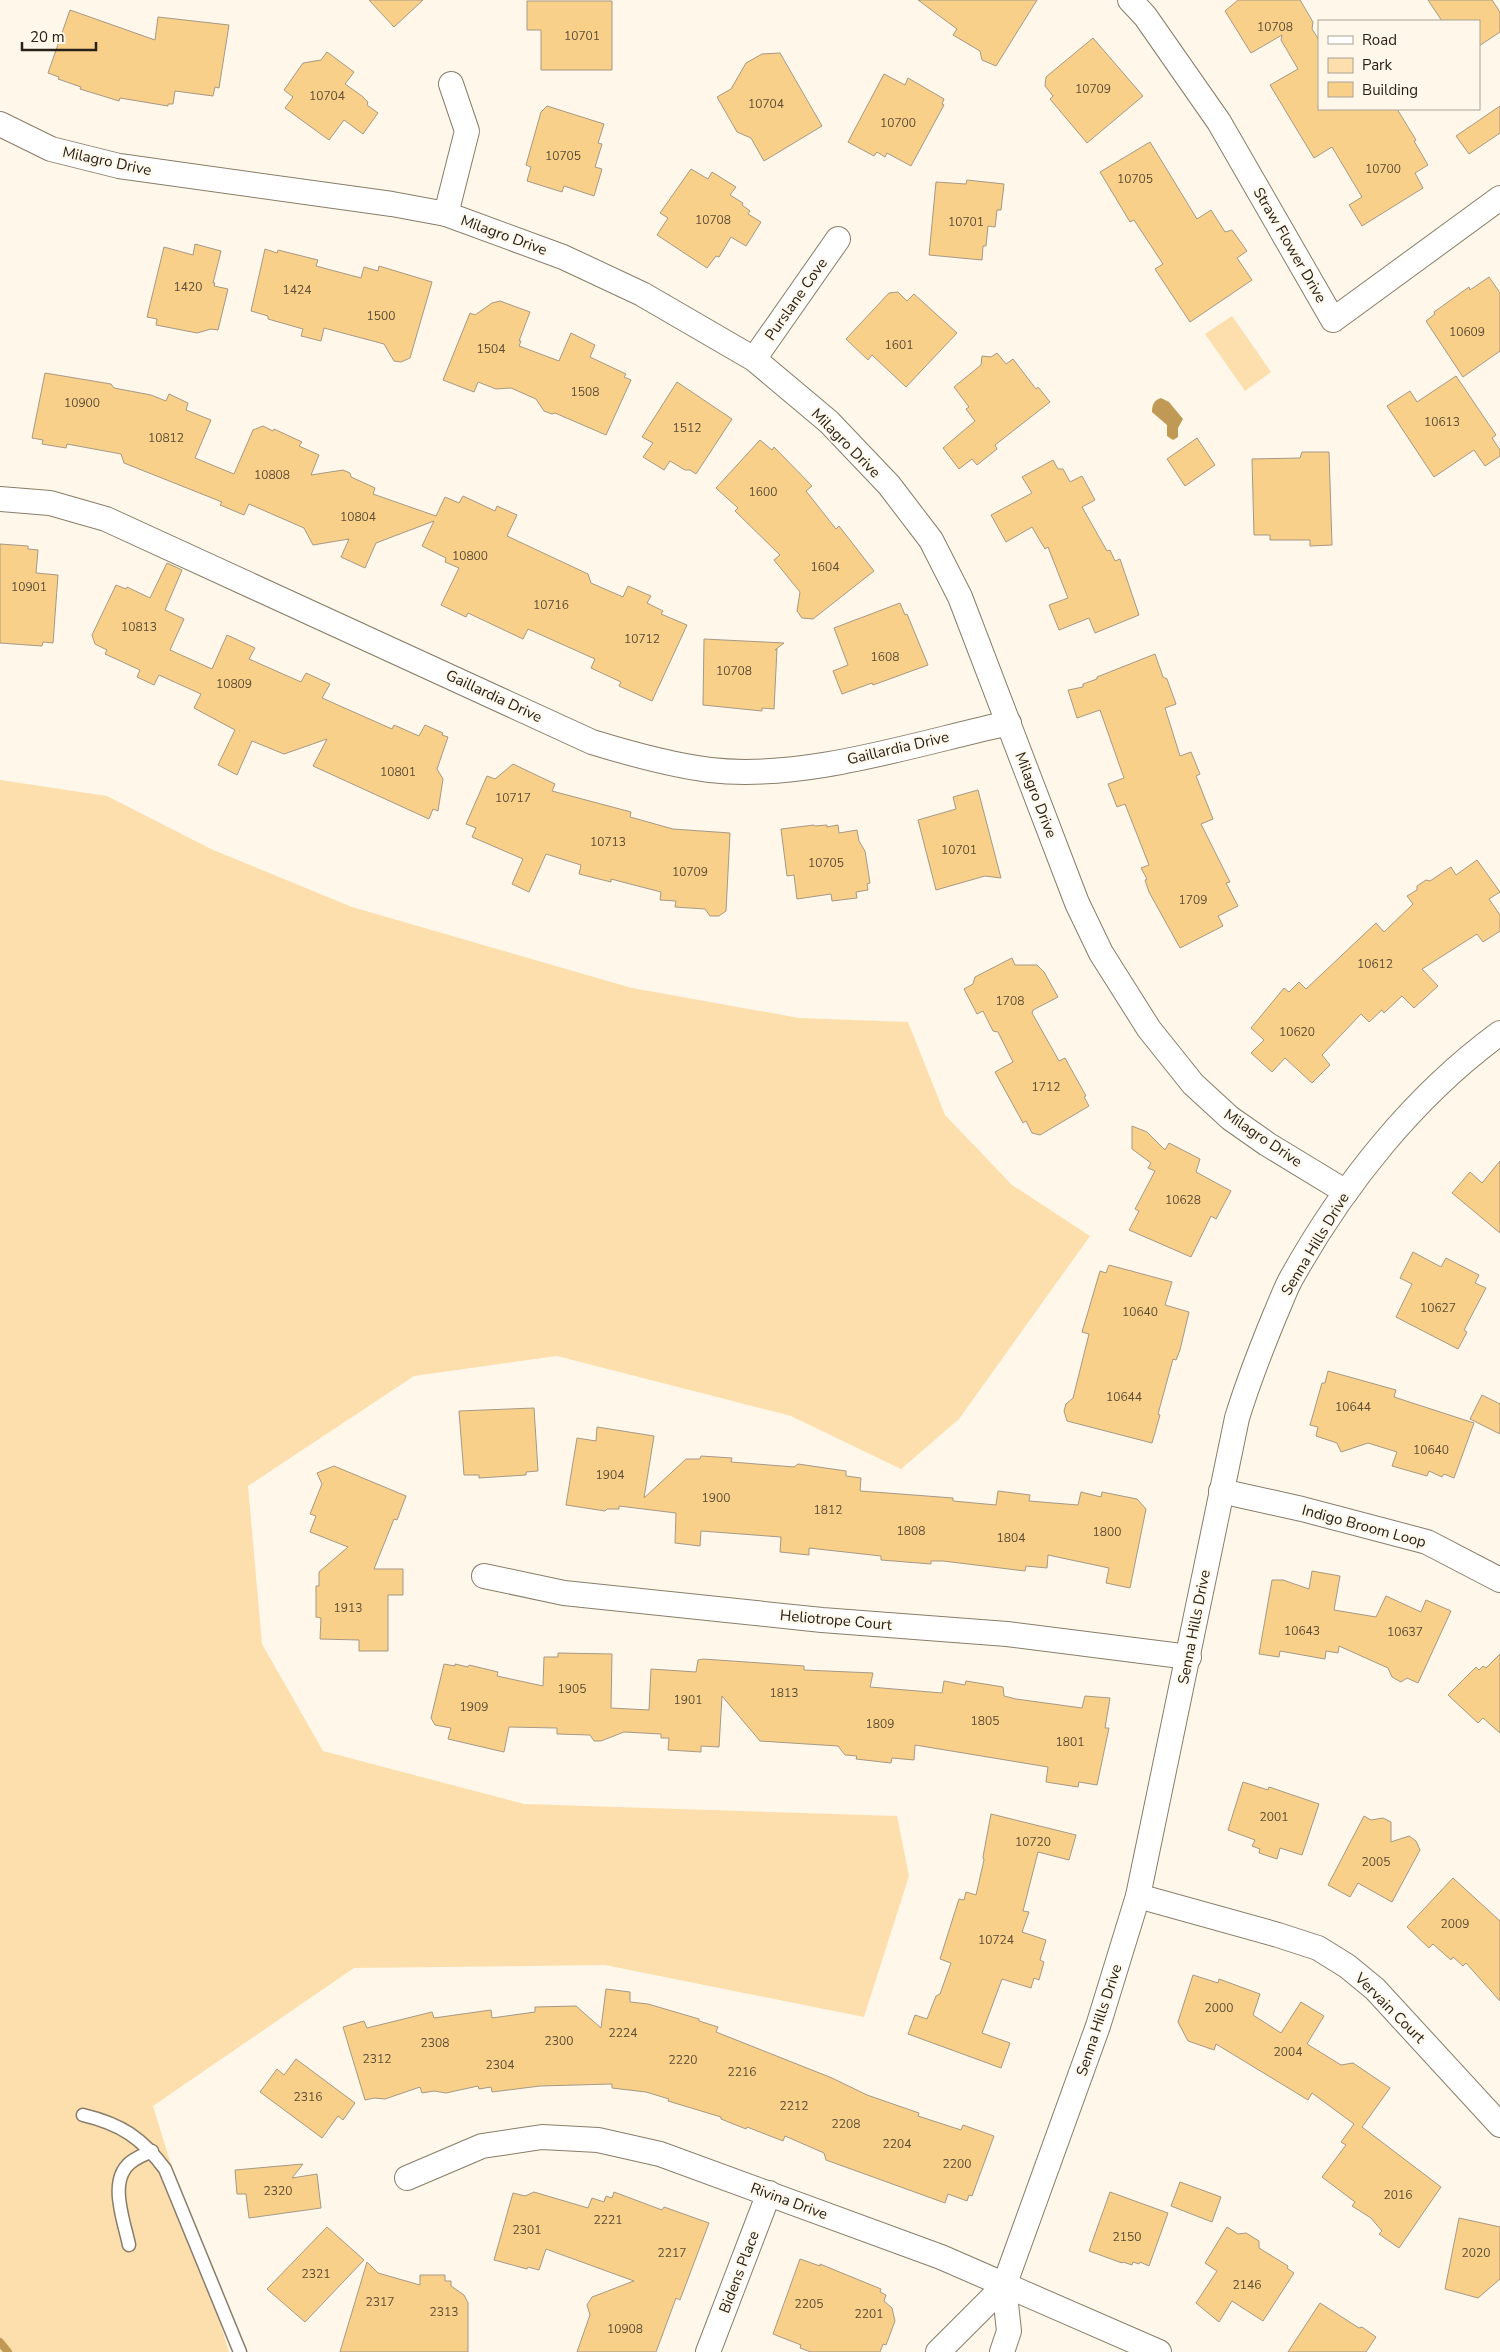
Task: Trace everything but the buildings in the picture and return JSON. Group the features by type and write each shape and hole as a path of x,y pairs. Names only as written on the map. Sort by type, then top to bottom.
{"street":[{"name":"Straw Flower Drive","path":"1130,0 1150,23 1220,122 1333,320 1500,198"},
{"path":"446,214 467,131 451,84"},
{"name":"Milagro Drive","path":"0,124 51,149 119,166 392,204 446,214 572,261 642,294 754,359 828,422 889,485 931,540 960,597 1076,903 1101,953 1149,1029 1193,1084 1230,1118 1267,1144 1346,1192"},
{"name":"Purslane Cove","path":"754,359 838,239"},
{"name":"Gaillardia Drive","path":"0,499 50,503 106,519 592,742 647,759 711,770 770,772 828,765 1009,723"},
{"name":"Senna Hills Drive","path":"938,2352 1004,2286 1098,2026 1138,1896 1189,1657 1221,1491 1237,1418 1253,1365 1292,1278 1346,1192 1401,1122 1476,1051 1500,1033"},
{"name":"Indigo Broom Loop","path":"1221,1491 1302,1509 1427,1542 1500,1580"},
{"name":"Heliotrope Court","path":"484,1576 564,1593 822,1620 1006,1634 1189,1657"},
{"name":"Vervain Court","path":"1138,1896 1318,1948 1347,1966 1375,1989 1500,2125"},
{"name":"Rivina Drive","path":"407,2178 482,2146 542,2137 598,2140 660,2154 941,2258 1159,2352"},
{"name":"Bidens Place","path":"708,2352 769,2193"},
{"name":"Senna Hills Drive","path":"1002,2352 1009,2331 1004,2286"}],"lane":[{"path":"83,2115 107,2121 126,2130 152,2152 165,2168 240,2352"},
{"path":"129,2245 118,2188 121,2176 132,2160 152,2152"}],"green space":[{"path":"1232,316 1271,372 1245,391 1205,334"},
{"path":"0,780 107,796 211,849 352,907 632,988 799,1018 908,1022 945,1115 1012,1185 1090,1236 959,1419 901,1469 791,1416 557,1356 414,1376 248,1486 262,1644 323,1751 524,1804 897,1816 909,1876 864,2017 605,1965 354,1968 153,2106 229,2352 0,2352"}],"shaded area":[{"path":"1161,398 1169,402 1183,419 1178,428 1178,437 1173,440 1167,436 1167,425 1152,412 1154,403"}],"waterway":[{"path":"0,2342 8,2352"}]}
